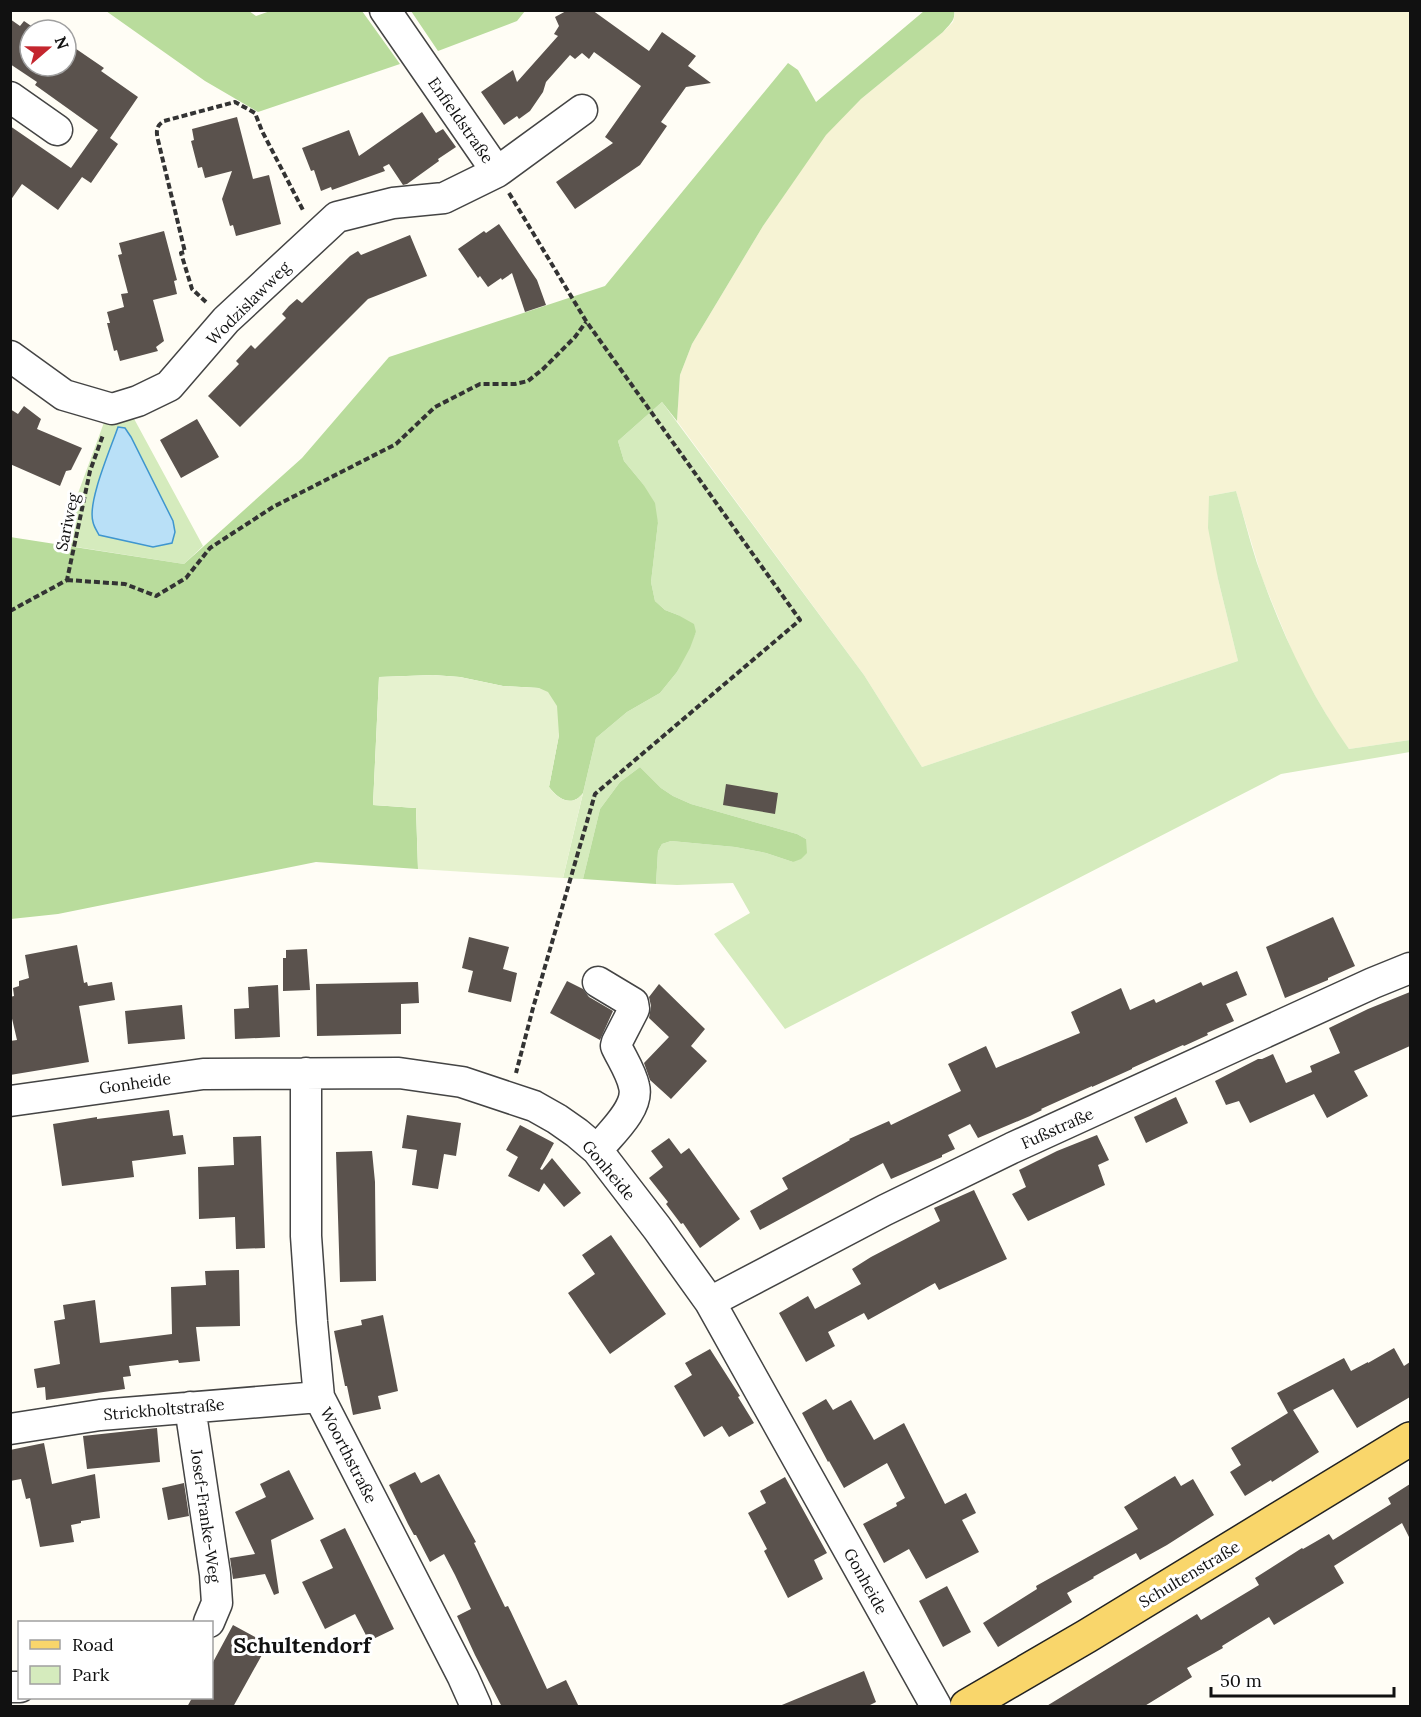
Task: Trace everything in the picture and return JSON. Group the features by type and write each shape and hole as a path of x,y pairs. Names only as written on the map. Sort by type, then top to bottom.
{"main road":[{"name":"Schultenstraße","path":"967,1707 1410,1439"}],"street":[{"name":"Enfieldstraße","path":"385,10 497,172 582,110"},
{"path":"10,97 57,130"},
{"name":"Wodzislawweg","path":"112,409 138,401 169,386 226,320 337,217 393,203 444,198 497,172"},
{"path":"10,356 64,395 112,409"},
{"name":"Fußstraße","path":"710,1302 885,1209 1012,1148 1410,968"},
{"path":"597,1150 626,1116 634,1099 634,1087 616,1046 634,1006 633,1003 598,982"},
{"name":"Woorthstraße","path":"316,1073 306,1236 319,1397 463,1677 476,1707"},
{"name":"Gonheide","path":"10,1101 203,1074 399,1073 462,1082 534,1106 557,1119 597,1150 710,1302 936,1707"},
{"name":"Strickholtstraße","path":"10,1429 99,1415 319,1397"},
{"name":"Josef-Franke-Weg","path":"190,1407 215,1574 217,1603 210,1621"}],"path":[{"path":"226,320 192,289 181,252 185,252 156,131 158,125 164,121 235,102 255,113 316,237"},
{"path":"497,172 586,321 800,620 595,794 533,1008 510,1097"},
{"path":"10,610 67,579 125,584 156,596 186,578 210,548 273,507 396,444 435,407 480,384 515,384 528,381 567,345 586,321"},
{"name":"Sariweg","path":"67,579 90,471 112,409"}],"shaded area":[{"path":"954,11 1410,11 1410,740 1349,749 1334,728 1299,668 1262,578 1236,491 1209,496 1218,579 1238,661 922,767 864,675 677,421 680,375 692,344 763,226 825,135 861,99 943,32 953,22"}],"green space":[{"path":"273,10 362,11 400,64 258,112 205,81 106,11 249,11 256,16"},
{"path":"411,11 525,11 517,21 438,51"},
{"path":"924,11 954,11 954,17 943,32 861,99 826,135 763,226 692,344 680,375 677,421 662,402 618,441 624,461 655,503 658,523 651,582 655,601 665,610 694,624 696,632 677,672 660,693 627,712 596,738 583,793 579,798 565,800 549,787 559,735 539,688 503,686 460,677 433,675 379,677 373,805 416,808 418,869 316,862 58,914 11,919 10,537 184,564 302,458 389,357 605,286 788,63 798,70 816,102"},
{"path":"662,402 864,675 922,767 1238,661 1208,528 1209,496 1236,491 1259,569 1300,668 1349,749 1410,740 1410,752 1281,774 785,1029 714,934 750,913 733,883 656,884 658,851 662,844 671,841 735,847 766,853 793,862 806,839 797,834 691,804 661,788 640,767 620,782 600,809 583,879 563,878 596,738 627,712 660,693 677,672 696,632 678,615 665,610 655,601 651,582 658,523 643,484 624,461 618,441"},
{"path":"132,415 203,546 184,564 70,546 77,496 106,417"},
{"path":"433,675 460,677 503,686 539,688 548,692 557,706 559,735 549,787 561,798 570,801 579,798 583,793 563,878 418,869 416,808 373,805 379,677"},
{"path":"640,767 661,788 691,804 797,834 806,839 807,853 801,859 793,862 766,853 735,847 671,841 662,844 658,851 656,884 583,879 600,809 620,782"}],"water":[{"path":"118,427 125,428 131,437 173,521 175,532 172,543 153,547 99,535 95,527 92,513 93,502"}],"building":[{"path":"568,10 592,10 649,51 662,32 696,56 688,66 711,83 686,87 661,122 667,126 640,165 575,209 556,182 613,143 605,137 641,86 594,52 589,59 582,53 575,59 570,55 546,82 543,92 530,111 519,119 517,116 504,125 481,92 513,70 517,82 558,36 554,34 559,26 555,17"},
{"path":"10,19 18,25 18,69 10,64"},
{"path":"78,50 104,68 101,71 138,97 110,138 118,144 91,183 82,177 58,210 22,184 10,201 10,126 71,168 98,130 35,85 37,82 31,78 78,78"},
{"path":"422,112 436,133 443,129 456,147 438,159 439,161 407,184 403,185 389,164 383,167 385,171 332,190 331,187 321,191 314,170 311,171 302,148 349,130 359,156"},
{"path":"237,117 253,179 269,175 281,224 236,236 233,225 230,226 222,199 232,171 205,178 202,167 198,168 191,141 194,140 192,129"},
{"path":"499,224 537,280 546,305 525,312 512,273 488,287 480,276 478,278 458,249 484,231 486,233"},
{"path":"164,231 177,280 174,281 177,294 153,300 164,341 156,347 158,351 120,361 117,350 114,351 107,323 110,323 107,312 124,307 121,294 128,293 118,255 122,254 119,243"},
{"path":"410,235 427,276 368,299 240,427 208,396 239,364 236,361 251,345 255,349 286,318 282,314 289,306 297,299 302,303 350,256 358,251 361,255"},
{"path":"24,406 41,419 37,429 82,448 71,470 66,471 60,486 10,464 10,409 18,414"},
{"path":"197,419 219,457 181,478 160,440"},
{"path":"726,784 778,793 775,814 723,805"},
{"path":"1333,917 1355,966 1285,998 1266,947"},
{"path":"469,937 509,947 503,969 517,973 511,1002 468,992 473,971 462,968"},
{"path":"77,945 84,983 87,982 88,986 112,982 115,1000 79,1006 89,1062 10,1075 10,1041 17,1040 10,1010 10,997 14,996 13,988 19,986 19,981 29,978 25,955"},
{"path":"307,949 310,990 283,991 283,958 286,958 286,950"},
{"path":"1237,971 1247,995 1226,1004 1234,1021 1207,1033 1208,1035 978,1138 970,1124 948,1135 955,1149 942,1157 891,1179 883,1163 760,1230 750,1211 788,1189 782,1178 849,1139 889,1121 891,1125 961,1091 948,1064 986,1046 996,1068 1080,1033 1071,1012 1121,988 1130,1010 1154,999 1156,1003 1201,982 1203,986"},
{"path":"567,981 583,989 589,997 613,1011 600,1040 550,1013"},
{"path":"418,982 419,1003 401,1004 401,1034 317,1036 316,984"},
{"path":"659,984 705,1029 691,1046 707,1061 671,1099 650,1080 644,1063 669,1037 649,1018 651,1006 649,997"},
{"path":"278,985 280,1037 235,1039 234,1009 249,1008 248,987"},
{"path":"1410,992 1410,1046 1354,1071 1368,1096 1327,1118 1314,1094 1250,1123 1239,1101 1226,1105 1215,1081 1273,1054 1286,1083 1312,1072 1310,1066 1340,1053 1329,1028"},
{"path":"182,1005 185,1039 128,1044 125,1011"},
{"path":"1176,1097 1188,1123 1146,1143 1134,1117"},
{"path":"169,1110 173,1136 183,1135 186,1154 132,1161 134,1177 62,1186 53,1124"},
{"path":"407,1115 461,1123 456,1156 444,1154 438,1189 412,1185 417,1150 402,1148"},
{"path":"520,1125 554,1143 540,1169 542,1170 552,1158 581,1193 564,1207 544,1183 539,1192 508,1176 518,1157 506,1150"},
{"path":"1097,1135 1109,1160 1098,1165 1105,1185 1028,1221 1012,1194 1026,1187 1019,1170"},
{"path":"261,1136 265,1248 236,1249 235,1217 199,1219 198,1167 234,1165 233,1137"},
{"path":"669,1138 681,1154 689,1148 740,1219 700,1248 649,1178 663,1167 651,1151"},
{"path":"372,1151 375,1182 376,1281 340,1282 336,1152"},
{"path":"974,1190 1007,1259 939,1290 935,1283 868,1320 864,1313 828,1332 835,1346 806,1362 779,1313 808,1296 815,1309 861,1284 852,1269 940,1221 934,1208"},
{"path":"611,1235 666,1314 610,1354 568,1293 595,1274 582,1255"},
{"path":"239,1270 240,1326 196,1327 200,1361 179,1363 178,1360 129,1366 131,1376 123,1377 125,1389 46,1400 45,1387 37,1388 34,1369 60,1364 54,1321 65,1319 63,1305 95,1300 100,1343 172,1334 171,1287 206,1285 205,1271"},
{"path":"383,1315 398,1391 378,1396 381,1409 353,1415 334,1331 362,1325 361,1320"},
{"path":"1394,1348 1404,1366 1410,1362 1410,1397 1357,1428 1333,1389 1293,1410 1319,1452 1245,1496 1230,1472 1241,1465 1231,1448 1288,1413 1277,1393 1344,1358 1351,1371"},
{"path":"710,1349 754,1423 729,1437 722,1426 704,1437 674,1386 692,1375 685,1363"},
{"path":"826,1399 833,1410 851,1400 874,1440 904,1423 945,1504 966,1493 976,1513 962,1520 979,1552 926,1579 909,1549 884,1563 863,1524 897,1506 896,1503 905,1498 887,1463 844,1488 802,1413"},
{"path":"157,1428 160,1462 87,1469 83,1436"},
{"path":"44,1443 52,1484 95,1474 100,1518 71,1525 74,1542 40,1547 30,1498 26,1499 21,1479 10,1481 10,1450"},
{"path":"289,1470 314,1519 271,1540 279,1593 274,1595 265,1574 233,1579 230,1558 255,1554 235,1512 266,1497 260,1484"},
{"path":"415,1472 421,1483 439,1474 476,1542 474,1543 505,1607 508,1606 547,1689 566,1680 579,1707 502,1707 457,1616 471,1609 455,1575 444,1554 430,1562 389,1485"},
{"path":"1175,1476 1181,1486 1193,1479 1214,1515 1140,1560 1136,1553 1093,1577 1067,1593 1072,1602 998,1647 983,1623 1037,1589 1036,1586 1138,1529 1124,1507"},
{"path":"785,1477 827,1553 814,1560 823,1579 788,1598 764,1551 767,1549 748,1513 766,1503 760,1491"},
{"path":"184,1483 189,1516 168,1520 162,1488"},
{"path":"1410,1484 1410,1539 1402,1523 1334,1566 1344,1583 1274,1625 1269,1617 1222,1646 1223,1648 1187,1668 1192,1677 1143,1707 1045,1707 1197,1614 1201,1620 1259,1585 1255,1578 1302,1548 1329,1534 1333,1540 1391,1504 1388,1498"},
{"path":"345,1528 394,1629 369,1641 355,1614 325,1629 302,1582 333,1568 320,1540"},
{"path":"947,1586 971,1632 943,1647 919,1601"},
{"path":"233,1625 268,1644 233,1707 187,1707 191,1699 213,1699 213,1662"},
{"path":"864,1671 876,1702 866,1707 777,1707"}],"district":[{"name":"Schultendorf","path":"302,1645"}]}
